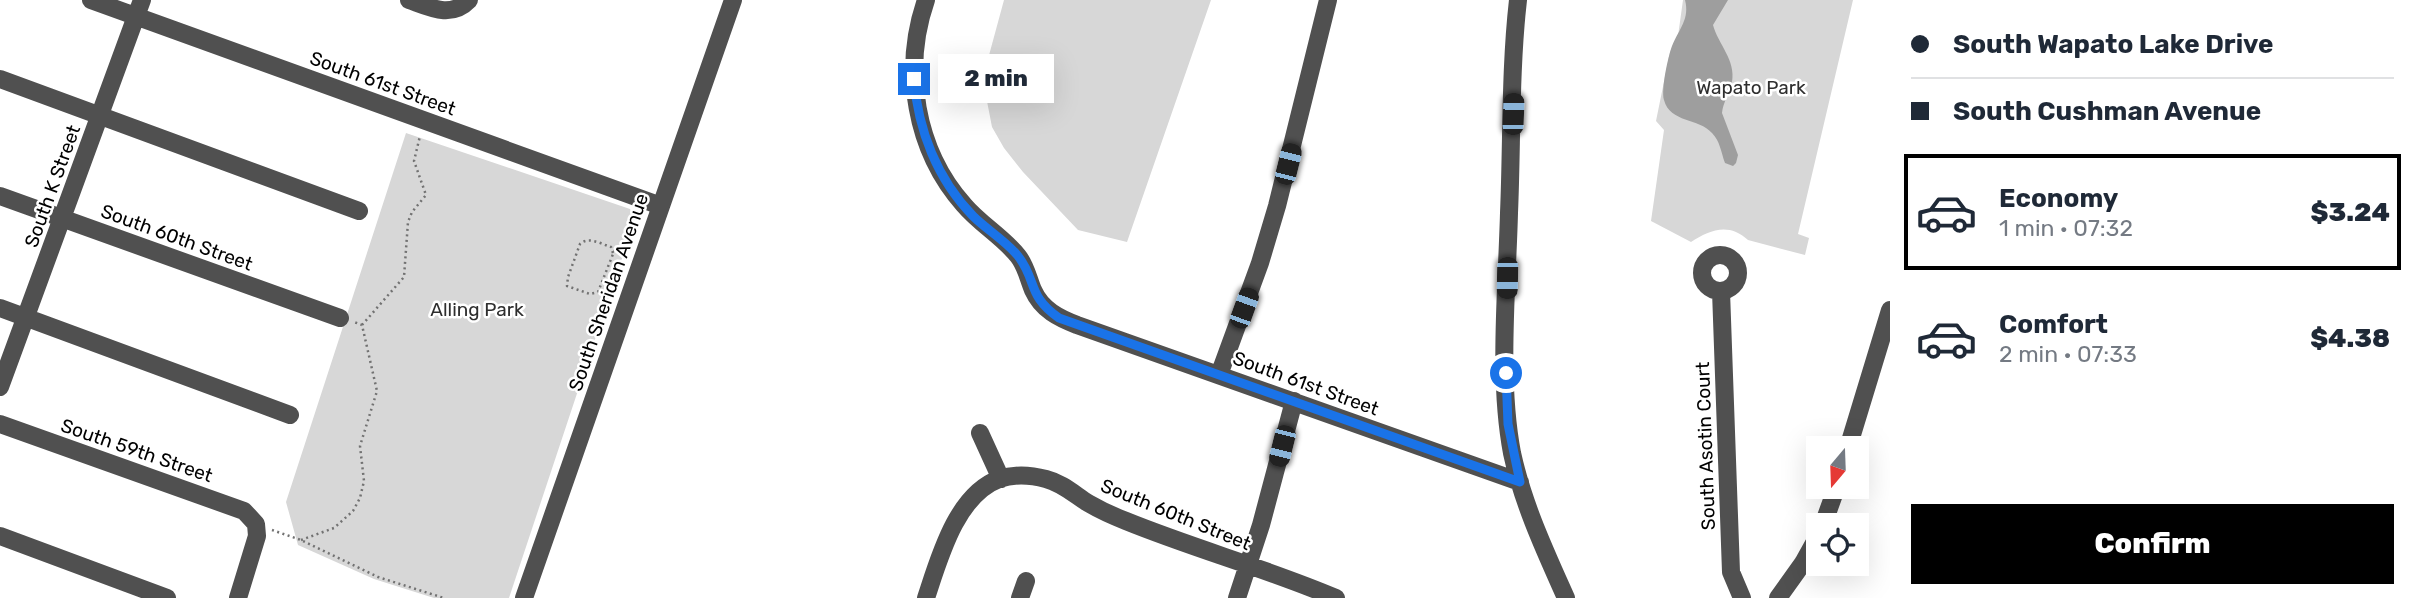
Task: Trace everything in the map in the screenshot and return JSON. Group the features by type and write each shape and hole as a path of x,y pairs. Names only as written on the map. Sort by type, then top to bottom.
{"street":[{"name":"South 61st Street","path":"91,0 139,8 661,206"},
{"path":"409,0 440,10 465,3"},
{"name":"South Sheridan Avenue","path":"524,598 733,0"},
{"name":"South 61st Street","path":"926,0 916,37 914,79 918,112 934,160 961,202 1019,257 1039,301 1059,318 1520,482"},
{"path":"1219,375 1260,263 1277,206 1328,0"},
{"path":"1518,0 1507,264 1508,424 1520,482 1535,527 1566,598"},
{"name":"South K Street","path":"0,387 139,8"},
{"path":"0,79 359,211"},
{"name":"South 60th Street","path":"0,196 340,318"},
{"name":"South Asotin Court","path":"1721,291 1731,572 1742,598"},
{"path":"0,308 290,415"},
{"path":"1852,436 1890,310"},
{"path":"1237,598 1294,401"},
{"name":"South 59th Street","path":"0,424 231,505 244,511 256,523"},
{"path":"926,598 946,541 960,516 979,492 1001,479 980,433"},
{"name":"South 60th Street","path":"1001,479 1026,475 1054,481 1091,505 1115,516 1336,598"},
{"path":"239,598 255,547 256,523"},
{"path":"0,536 167,598"},
{"path":"1778,598 1806,558"}],"path":[{"path":"362,326 404,277 408,222 412,212 426,195 414,160 420,135"},
{"path":"613,253 611,247 590,240 583,241 568,277 568,286 590,294 598,292 615,249 636,238"},
{"path":"340,318 362,326"},
{"path":"301,540 334,528 353,511 360,498 364,481 360,446 377,391 362,326"},
{"path":"256,523 301,540 377,577 444,598"}],"green space":[{"path":"1004,0 1211,0 1127,242 1078,230 1023,172 992,127 985,91 985,70"},
{"name":"Wapato Park","path":"1683,0 1853,0 1798,234 1809,238 1805,255 1748,240 1741,234 1726,230 1712,231 1691,242 1651,221 1664,130 1656,121 1670,52 1678,36"},
{"name":"Alling Park","path":"406,133 630,209 635,219 509,598 434,598 374,579 298,545 286,502"}],"shaded area":[{"path":"1685,0 1728,0 1713,25 1733,74 1722,113 1738,155 1733,166 1725,163 1719,143 1712,133 1672,113 1664,100 1667,65 1672,46 1685,18"}],"route":[{"path":"914,79 925,138 948,185 974,216 1019,257 1039,301 1059,318 1520,482 1508,424 1506,373"}]}
